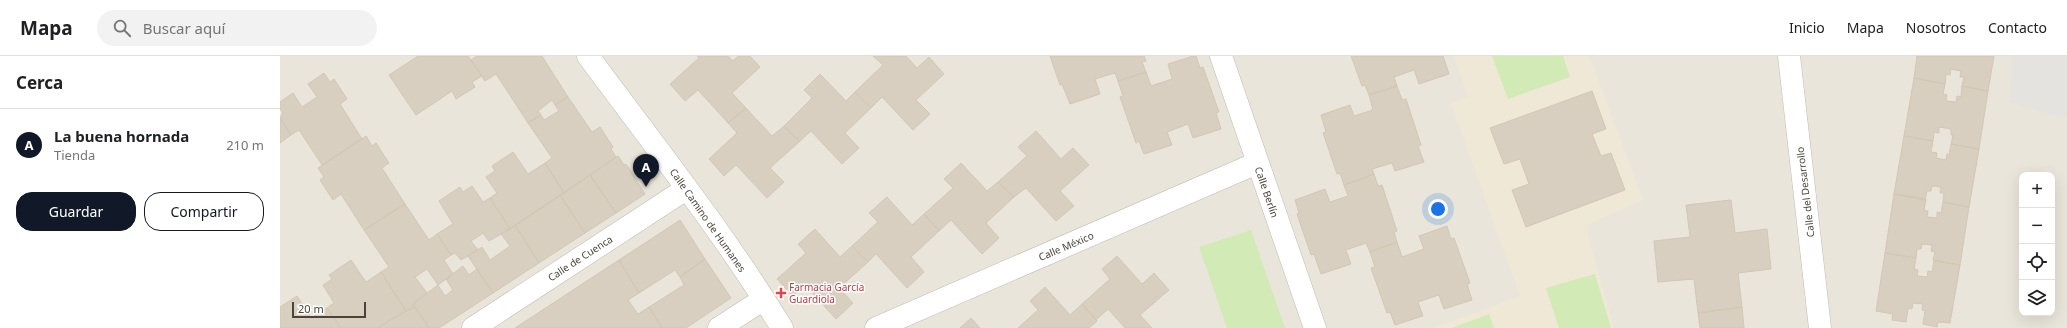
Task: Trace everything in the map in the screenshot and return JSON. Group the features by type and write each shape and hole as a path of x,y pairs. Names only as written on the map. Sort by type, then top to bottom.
{"street":[{"name":"Calle Camino de Humanes","path":"588,56 686,189 764,299 782,328"},
{"name":"Calle Berlín","path":"1221,56 1315,328"},
{"name":"Calle del Desarrollo","path":"1789,56 1820,328"},
{"name":"Calle México","path":"876,328 1257,163"},
{"name":"Calle de Cuenca","path":"473,328 686,189"},
{"path":"719,328 764,299"}],"shaded area":[{"path":"280,56 2067,56 2067,328 280,328"},
{"path":"1454,56 1589,56 1643,200 1585,226 1614,328 1434,328 1520,296 1451,103 1468,96"},
{"path":"2013,56 2067,56 2067,117 2048,114 2010,102"}],"green space":[{"path":"1492,56 1563,56 1570,77 1508,99"},
{"path":"1251,230 1285,328 1227,328 1199,247"},
{"path":"1595,274 1611,328 1559,328 1546,288"},
{"path":"1489,314 1494,328 1452,328"}],"building":[{"path":"418,56 468,56 482,76 472,82 475,87 456,99 452,91 416,115 389,75"},
{"path":"477,56 542,56 568,97 555,105 552,100 538,111 541,115 528,123 496,74 485,81 471,60"},
{"path":"697,56 728,56 733,61 738,56 750,56 760,67 732,93 746,108 728,123 698,90 685,101 670,84 699,58"},
{"path":"873,56 906,56 917,68 929,57 944,74 916,100 930,114 913,130 882,97 871,108 855,92 883,65"},
{"path":"1050,56 1144,56 1146,61 1142,62 1146,72 1118,81 1115,73 1095,79 1100,94 1070,104 1062,84 1060,85"},
{"path":"1196,56 1200,68 1203,67 1219,112 1216,113 1221,129 1193,138 1188,124 1167,132 1172,145 1144,154 1139,141 1136,143 1120,97 1123,96 1118,81 1146,72 1151,86 1172,79 1168,64"},
{"path":"1351,56 1443,56 1449,74 1419,84 1414,70 1394,77 1397,86 1369,95 1365,85 1362,86"},
{"path":"1917,56 1994,56 1988,91 1962,86 1964,77 1960,77 1961,71 1951,69 1950,75 1946,74 1945,84 1914,78"},
{"path":"324,73 330,82 334,79 347,99 340,104 362,139 322,165 299,130 291,135 280,118 283,113 280,109 280,102 293,93 302,107 317,97 308,84"},
{"path":"820,74 846,101 855,92 871,108 845,133 859,148 842,164 811,131 799,142 784,126 812,98 804,90"},
{"path":"1914,78 1945,84 1943,94 1947,95 1946,101 1956,102 1957,96 1961,97 1962,86 1988,91 1979,149 1951,144 1953,135 1951,135 1951,129 1939,127 1939,133 1934,132 1933,141 1904,136"},
{"path":"1397,86 1402,100 1406,99 1421,145 1418,146 1424,162 1395,171 1392,163 1372,169 1374,174 1344,185 1340,173 1337,174 1323,133 1326,132 1321,115 1350,105 1354,116 1373,110 1369,95"},
{"path":"1592,91 1606,129 1592,134 1601,156 1611,153 1625,190 1526,227 1512,190 1529,184 1520,159 1504,164 1490,128"},
{"path":"568,97 592,132 600,127 613,147 611,149 616,157 564,193 545,163 552,158 528,123 541,115 544,120 559,111 555,105"},
{"path":"746,108 772,136 784,126 799,142 770,168 784,182 767,198 736,165 724,176 709,159 737,133 728,123"},
{"path":"280,118 291,135 280,143"},
{"path":"1036,131 1061,159 1073,148 1089,165 1060,191 1074,206 1056,221 1026,188 1014,197 998,182 1027,156 1018,147"},
{"path":"366,136 372,146 376,143 389,163 382,168 405,204 364,230 341,194 333,200 320,180 324,177 318,168"},
{"path":"1904,136 1933,141 1931,152 1937,153 1936,158 1946,160 1947,154 1949,155 1951,144 1979,149 1969,207 1943,202 1944,193 1940,193 1941,187 1932,186 1931,191 1927,191 1925,200 1894,194"},
{"path":"513,152 528,174 545,163 564,193 510,229 490,198 497,193 486,177 495,171 492,166"},
{"path":"618,156 624,165 626,164 645,194 616,213 590,175"},
{"path":"961,163 987,191 998,182 1014,197 986,223 999,238 982,254 951,220 939,231 924,214 953,188 944,179"},
{"path":"1374,174 1378,186 1382,185 1397,231 1394,232 1397,242 1370,252 1366,243 1346,250 1351,264 1321,274 1314,254 1311,255 1297,214 1299,213 1295,200 1325,189 1330,202 1348,196 1344,185"},
{"path":"590,175 616,213 585,233 560,195"},
{"path":"472,186 483,202 490,198 510,229 489,241 483,233 471,241 478,250 461,260 455,253 451,255 437,234 453,224 439,201 460,187 463,192"},
{"path":"1894,194 1926,199 1924,210 1928,211 1927,217 1937,218 1937,212 1941,213 1943,202 1969,207 1960,265 1933,260 1935,252 1931,251 1932,245 1922,244 1921,249 1917,249 1916,258 1885,253"},
{"path":"560,195 585,233 539,263 515,225"},
{"path":"887,197 912,225 924,214 939,231 911,257 924,272 907,288 876,254 868,262 852,246 878,222 869,213"},
{"path":"1731,200 1735,233 1767,229 1771,269 1738,273 1742,307 1698,313 1694,279 1658,282 1654,241 1690,237 1686,205"},
{"path":"405,204 429,240 437,234 451,255 444,260 453,274 438,285 427,269 415,277 427,293 413,304 415,307 406,311 381,272 389,267 364,230"},
{"path":"680,220 705,259 680,277 675,270 639,293 619,260"},
{"path":"515,225 539,263 493,293 468,256 482,247 490,260 510,246 501,234"},
{"path":"1447,226 1451,239 1454,238 1470,283 1467,284 1472,300 1444,309 1439,295 1418,302 1423,316 1395,325 1390,312 1387,313 1371,268 1375,267 1370,252 1397,242 1402,257 1424,249 1419,236"},
{"path":"815,229 840,257 852,246 868,262 839,288 853,303 836,319 805,285 793,296 777,279 806,253 798,244"},
{"path":"1885,253 1916,258 1914,269 1918,270 1917,276 1927,277 1928,271 1932,272 1934,261 1960,265 1950,323 1938,322 1937,327 1923,324 1925,311 1922,310 1923,304 1913,303 1912,309 1908,308 1906,322 1892,320 1893,314 1876,311"},
{"path":"1117,256 1142,284 1154,273 1169,290 1140,315 1152,328 1125,328 1108,309 1096,320 1082,304 1110,279 1102,269"},
{"path":"705,259 731,298 686,328 662,328 649,307 684,285 680,277"},
{"path":"351,260 366,282 381,272 406,311 377,328 341,328 327,308 334,303 323,285 332,279 329,275"},
{"path":"619,260 639,293 628,300 638,314 649,307 662,328 515,328"},
{"path":"463,266 469,275 477,269 493,293 439,328 429,328 413,304 438,285 445,296 453,290 446,279"},
{"path":"1045,287 1070,315 1082,304 1097,321 1089,328 1018,328 1038,310 1030,301"},
{"path":"297,296 311,318 327,308 341,328 280,328 280,307"},
{"path":"415,307 429,328 377,328 406,311"},
{"path":"1742,307 1744,328 1700,328 1698,313"},
{"path":"971,318 980,328 960,328"}],"place":[{"name":"La buena hornada","path":"646,187"},
{"name":"Farmacia García Guardiola","path":"781,293"}]}
